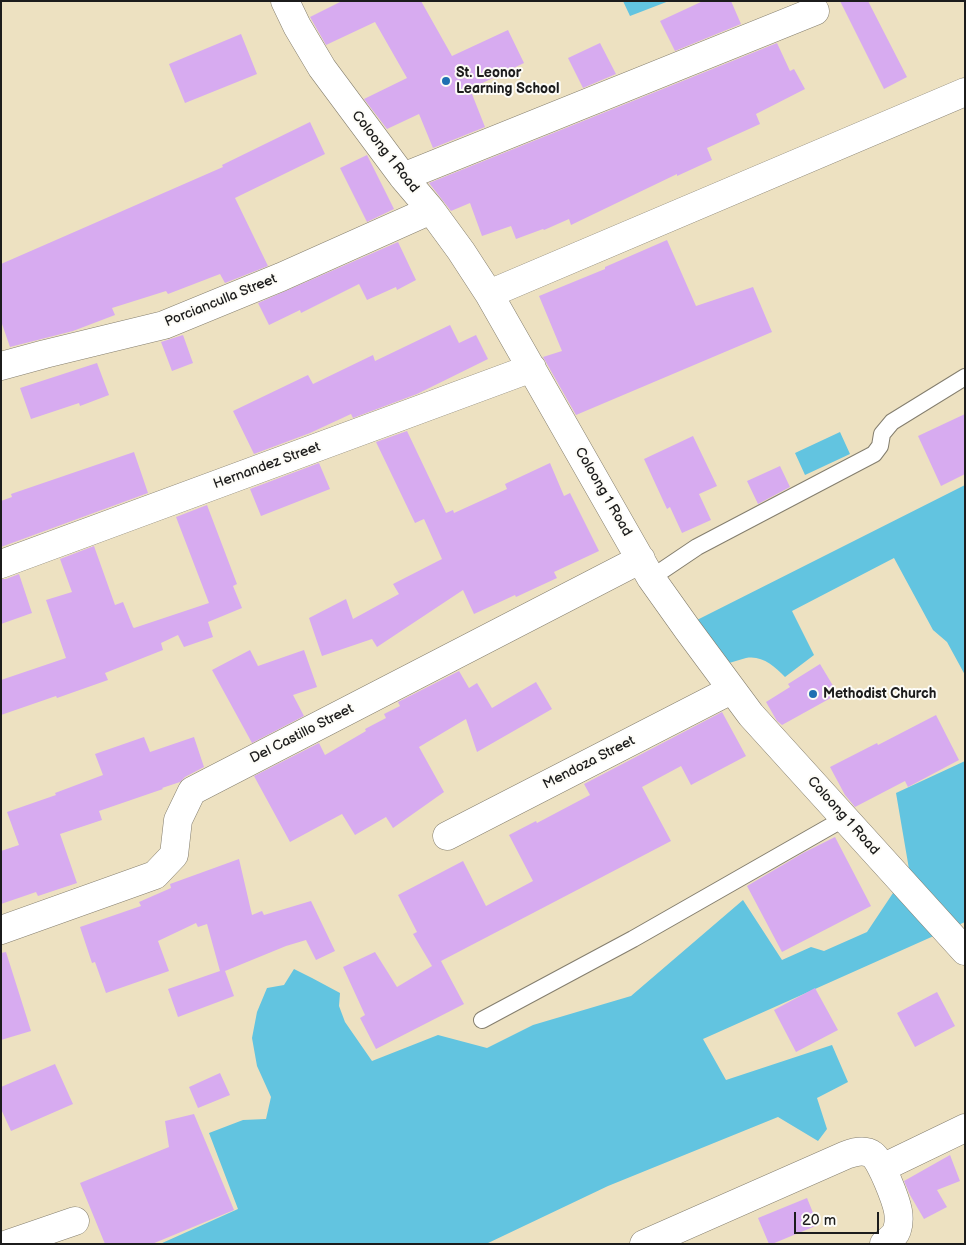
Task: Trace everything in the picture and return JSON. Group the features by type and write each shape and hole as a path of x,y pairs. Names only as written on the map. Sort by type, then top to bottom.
{"street":[{"name":"Coloong 1 Road","path":"285,1 297,26 322,68 403,176 431,210 489,294 646,569 731,690 751,715 965,951"},
{"path":"403,176 816,11"},
{"path":"489,294 965,92"},
{"name":"Porcianculla Street","path":"1,366 164,325 281,277 431,210"},
{"name":"Hernandez Street","path":"1,564 532,368"},
{"name":"Del Castillo Street","path":"1,930 154,874 174,855 178,820 192,791 646,569"},
{"name":"Mendoza Street","path":"447,836 731,690"},
{"path":"882,1168 965,1128"},
{"path":"644,1244 697,1233 846,1155 865,1152 872,1155 878,1161 896,1202 899,1222 897,1231 884,1244"},
{"path":"8,1244 74,1221"}],"lane":[{"path":"646,569 697,547 874,454 880,446 882,434 892,422 965,377"},
{"path":"482,1020 633,939 845,818"}],"water":[{"path":"623,1 669,1 630,16"},
{"path":"840,432 850,454 805,475 795,453"},
{"path":"965,485 965,675 947,642 933,630 894,558 792,611 814,655 785,677 772,665 757,658 746,658 723,665 693,622"},
{"path":"965,761 965,922 703,1039 726,1080 832,1045 848,1082 817,1098 827,1129 818,1141 778,1117 608,1186 486,1244 160,1244 238,1209 209,1133 243,1120 266,1119 271,1097 257,1066 252,1038 257,1012 267,988 284,985 294,969 340,993 339,1006 345,1022 372,1061 438,1035 487,1048 533,1025 631,996 743,900 782,960 811,947 824,951 867,932 909,869 896,793"}],"building":[{"path":"342,1 421,1 452,56 508,30 524,63 470,89 485,127 433,148 419,114 387,129 364,99 407,78 375,22 326,45 310,17"},
{"path":"703,1 731,1 741,24 675,51 660,21"},
{"path":"840,1 868,1 907,77 884,89"},
{"path":"241,34 257,74 185,103 169,64"},
{"path":"600,43 616,74 583,88 568,58"},
{"path":"777,43 790,71 794,69 805,89 756,114 760,124 707,148 712,160 677,176 677,174 571,225 569,219 516,239 511,226 482,236 470,203 451,211 429,183"},
{"path":"310,122 325,154 235,198 268,266 225,283 220,274 168,294 166,291 112,308 115,315 73,331 10,347 1,321 1,264 223,167 222,165"},
{"path":"367,155 394,209 367,222 340,168"},
{"path":"667,240 696,306 753,287 772,332 576,415 543,357 562,351 539,296 605,269 605,267"},
{"path":"398,242 416,280 397,290 396,287 367,300 359,284 301,313 300,310 269,325 258,303"},
{"path":"450,325 459,343 476,335 488,359 417,394 353,418 351,414 310,433 254,454 233,411 308,375 313,384 373,355 375,361"},
{"path":"183,335 193,363 172,371 161,342"},
{"path":"97,363 109,395 80,406 79,403 31,419 20,388"},
{"path":"965,414 965,474 941,486 918,436"},
{"path":"407,431 446,513 453,510 454,513 507,489 505,484 550,463 564,496 570,493 599,551 554,572 557,578 474,614 463,590 377,647 372,639 322,656 309,618 346,599 353,619 399,594 393,584 442,559 424,519 415,523 376,442"},
{"path":"693,436 717,486 699,494 711,520 682,533 670,507 667,509 644,459"},
{"path":"134,452 148,493 1,547 1,501 12,497 11,494"},
{"path":"319,463 330,489 261,516 250,489"},
{"path":"780,466 790,487 758,504 747,481"},
{"path":"207,505 237,584 233,586 242,608 208,622 213,637 184,647 178,635 161,643 163,650 105,673 108,680 1,715 1,680 66,658 46,600 72,592 60,559 94,546 115,605 123,602 134,628 209,603 176,517"},
{"path":"19,574 32,613 1,624 1,579"},
{"path":"250,650 258,666 304,650 317,687 293,695 304,716 252,743 212,670"},
{"path":"820,664 838,694 782,725 777,721 766,702 790,687 788,684"},
{"path":"459,671 469,688 477,683 492,708 536,682 552,709 477,752 466,719 419,747 444,792 393,828 386,817 355,835 342,814 290,842 254,776 319,743 325,755 386,718 384,714 400,706 398,702"},
{"path":"722,712 746,756 691,785 681,766 642,787 671,841 441,961 464,1004 376,1049 360,1018 365,1015 343,967 375,952 397,987 432,966 413,934 417,932 398,895 463,861 486,906 533,881 509,835 536,821 537,823 590,795 584,784"},
{"path":"936,715 959,760 908,787 905,781 855,807 845,795 830,767"},
{"path":"144,737 150,752 194,737 204,767 185,777 180,782 99,811 102,820 60,834 77,883 38,896 36,892 1,904 1,851 19,845 7,812 56,795 55,793 103,775 95,754"},
{"path":"835,837 871,906 782,952 747,886 803,853"},
{"path":"239,859 252,915 262,911 264,915 311,901 335,951 316,960 306,940 286,946 225,971 234,996 178,1017 168,989 220,971 207,924 198,927 196,923 158,941 169,971 106,993 95,962 92,963 80,927 141,906 139,902 171,888 170,884"},
{"path":"6,952 31,1031 1,1040 1,953"},
{"path":"815,988 838,1030 796,1052 774,1010"},
{"path":"937,992 955,1026 915,1047 897,1013"},
{"path":"55,1064 73,1104 11,1131 1,1109 1,1087"},
{"path":"220,1073 230,1095 198,1108 189,1087"},
{"path":"194,1114 234,1210 152,1244 105,1244 80,1183 169,1147 165,1121"},
{"path":"950,1155 960,1181 937,1190 947,1207 924,1219 904,1181"},
{"path":"807,1198 818,1225 769,1244 758,1218"}],"place":[{"name":"St. Leonor Learning School","path":"446,81"},
{"name":"Methodist Church","path":"813,694"}]}
